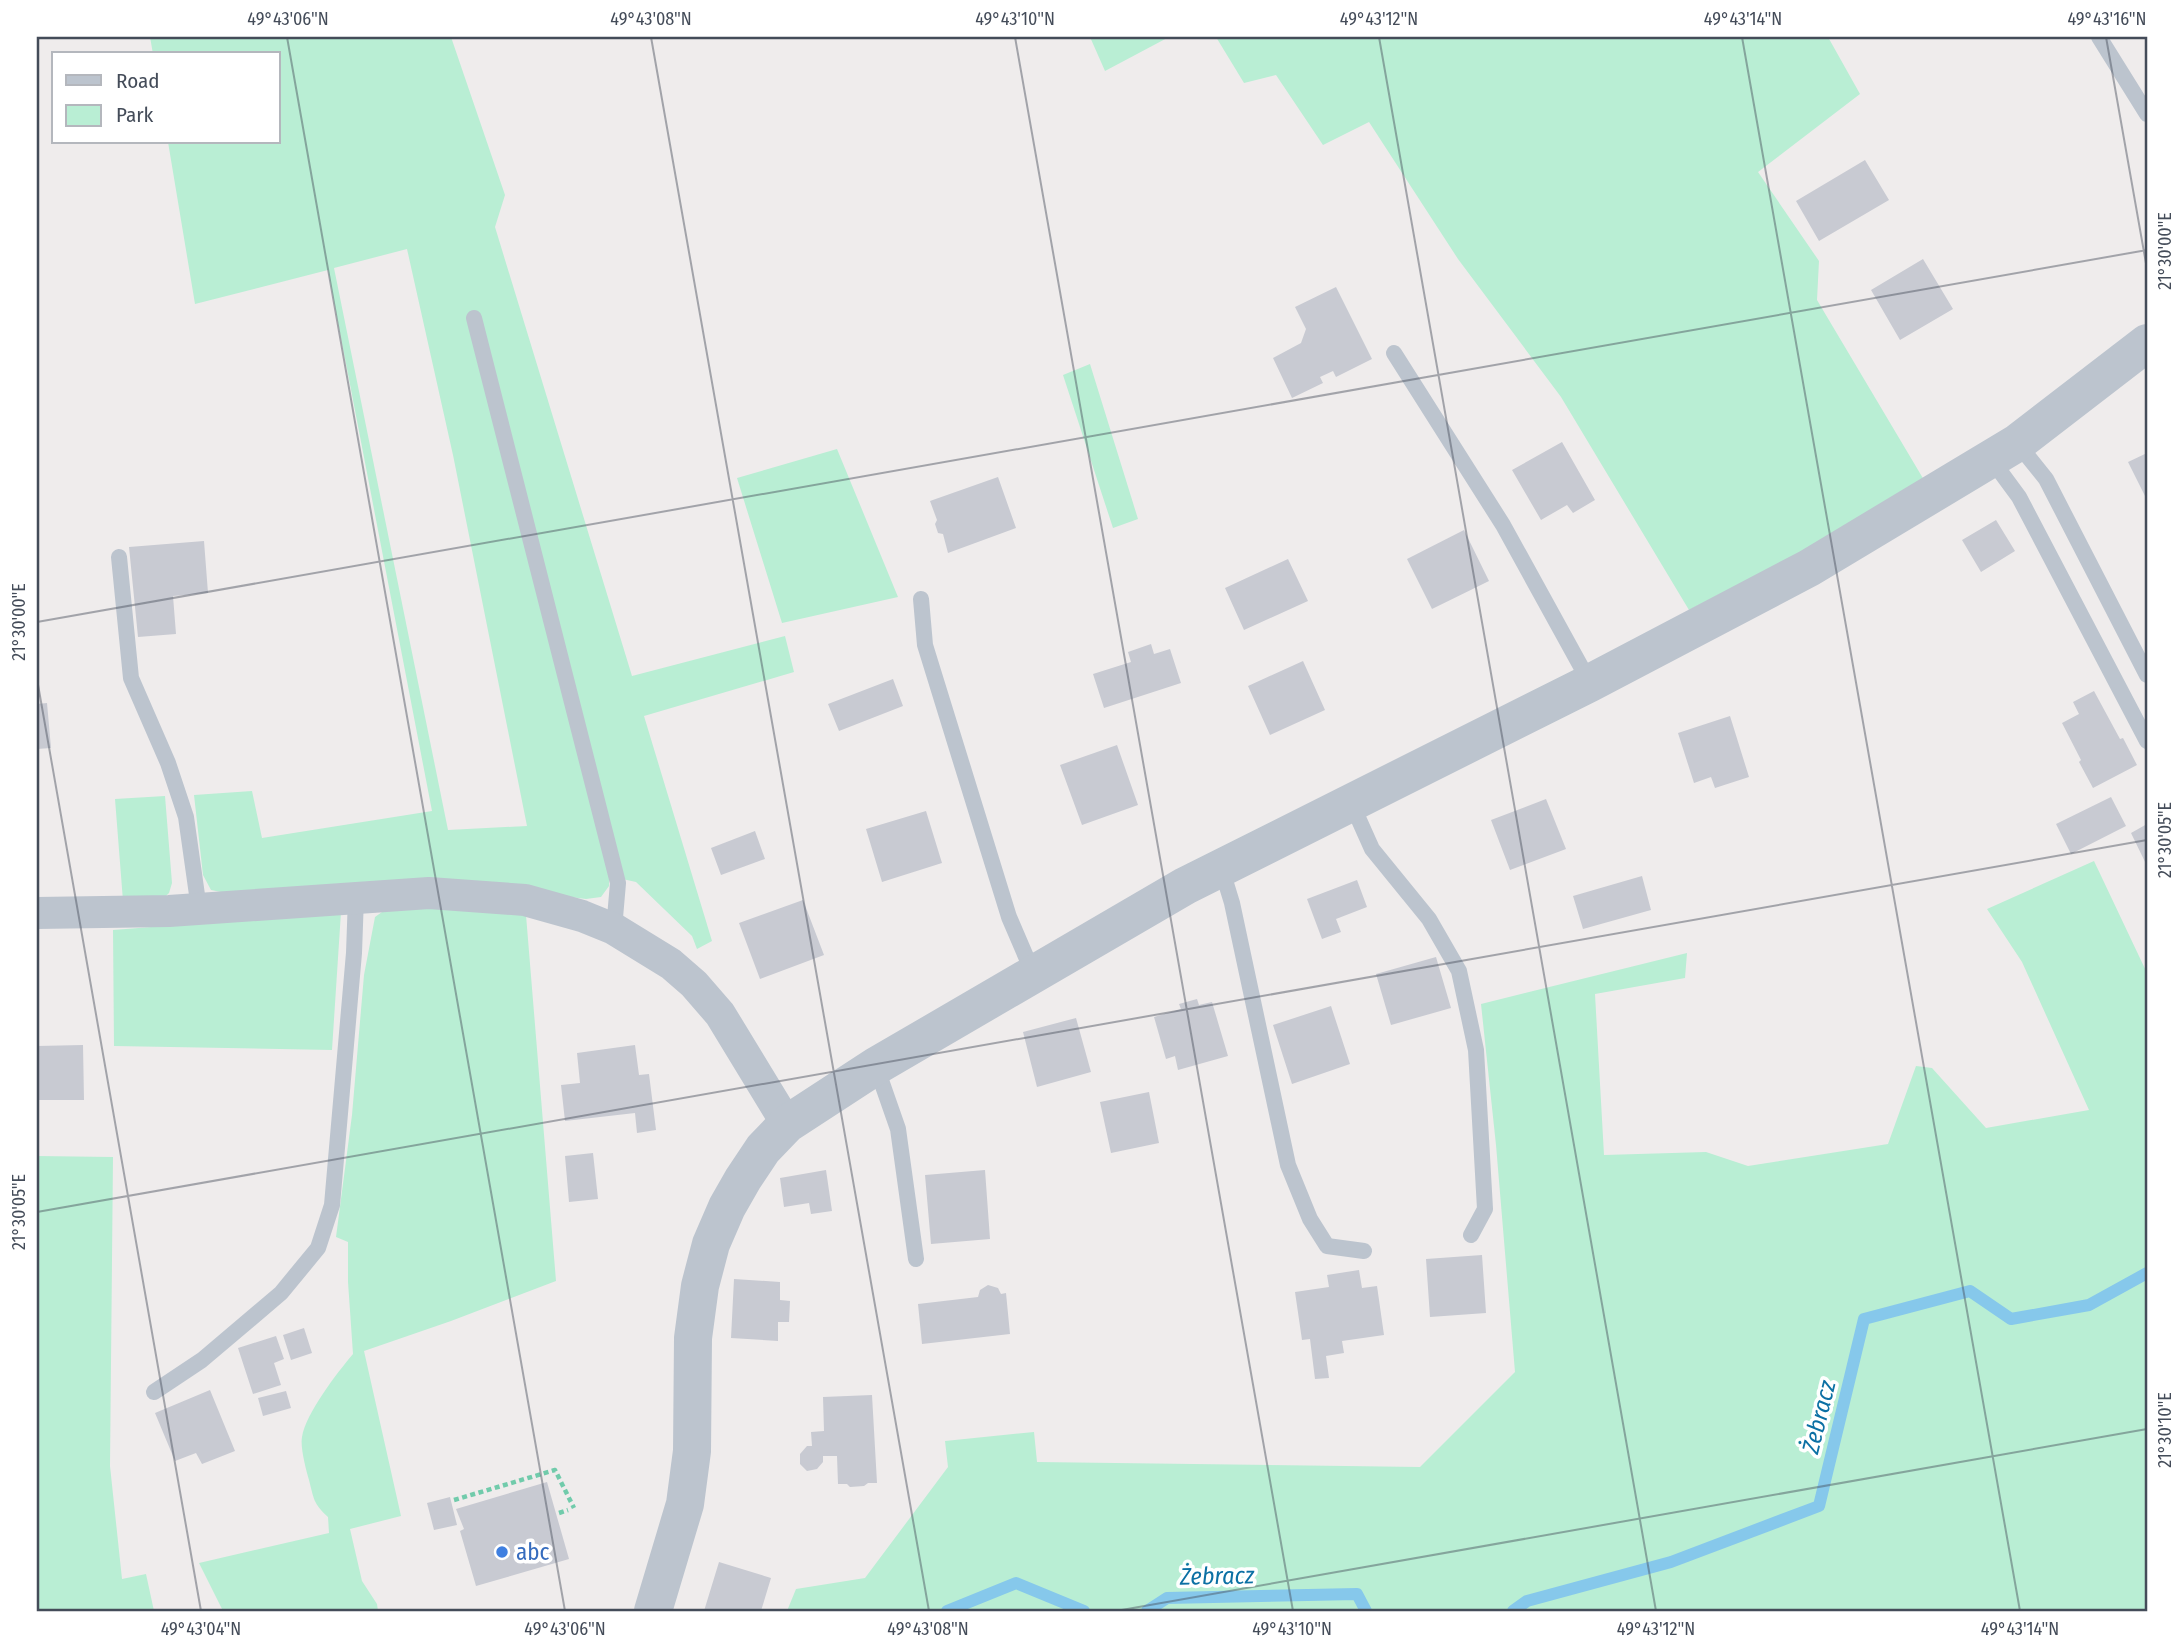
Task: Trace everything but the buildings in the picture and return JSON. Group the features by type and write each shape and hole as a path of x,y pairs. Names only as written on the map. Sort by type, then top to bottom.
{"street":[{"path":"653,1611 685,1504 692,1451 693,1338 700,1286 711,1244 743,1179 764,1149 787,1124 876,1066 1173,892 1590,683 1809,568 2004,451 2147,343"},
{"path":"37,913 199,909 429,893 525,900 582,916 614,929 671,964 694,984 720,1014 787,1124"}],"lane":[{"path":"2099,37 2147,114"},
{"path":"474,318 618,883 614,929"},
{"path":"1394,353 1503,525 1590,683"},
{"path":"2004,451 2046,480 2147,675"},
{"path":"2004,451 2019,497 2147,741"},
{"path":"119,557 131,678 168,763 186,817 199,909"},
{"path":"921,599 925,645 1009,917 1033,973"},
{"path":"1351,802 1372,849 1429,919 1459,971 1476,1051 1485,1209 1471,1235"},
{"path":"1221,867 1232,903 1288,1165 1310,1219 1327,1246 1364,1251"},
{"path":"153,1392 202,1360 281,1293 318,1248 332,1205 354,953 356,897"},
{"path":"876,1066 898,1129 916,1259"}],"path":[{"path":"454,1500 555,1471 571,1509 558,1513"}],"green space":[{"path":"150,37 451,37 505,195 495,227 632,676 785,636 794,672 644,716 712,941 697,949 692,936 636,882 609,876 609,886 601,897 586,899 466,884 226,893 211,890 203,875 194,795 252,791 262,838 432,811 328,270 195,304 168,144 280,144 280,52 153,52","holes":["407,249 453,455 527,826 448,830 334,268"]},
{"path":"1090,37 1169,37 1105,71"},
{"path":"1216,37 1828,37 1860,94 1758,172 1819,261 1817,300 1924,480 1825,540 1689,610 1561,397 1458,259 1369,122 1323,145 1276,75 1244,83"},
{"path":"1090,364 1138,519 1113,528 1063,375"},
{"path":"837,449 898,597 782,623 737,478"},
{"path":"165,796 172,883 169,893 161,901 123,901 115,799"},
{"path":"2094,861 2147,973 2147,1611 787,1611 796,1589 865,1578 948,1467 945,1441 1034,1432 1037,1462 1420,1467 1515,1372 1481,1004 1687,953 1685,978 1595,994 1604,1155 1706,1152 1748,1166 1888,1144 1916,1066 1932,1068 1986,1128 2089,1110 2022,962 1987,909"},
{"path":"389,907 481,907 526,915 556,1281 364,1351 401,1516 350,1529 362,1581 377,1604 378,1611 223,1611 199,1563 329,1533 328,1517 317,1504 312,1492 302,1437 316,1405 353,1354 348,1242 336,1237 352,1115 364,975 375,917"},
{"path":"341,912 332,1050 114,1046 113,930"},
{"path":"37,1156 113,1157 110,1466 122,1579 146,1574 154,1611 37,1611"}],"waterway":[{"name":"Żebracz","path":"1513,1611 1527,1601 1671,1562 1819,1506 1864,1319 1970,1291 2011,1319 2089,1305 2147,1273"},
{"name":"Żebracz","path":"947,1611 1016,1583 1084,1611"},
{"name":"Żebracz","path":"1147,1611 1167,1598 1357,1594 1366,1611"}],"place":[{"name":"abc","path":"502,1552"}]}
